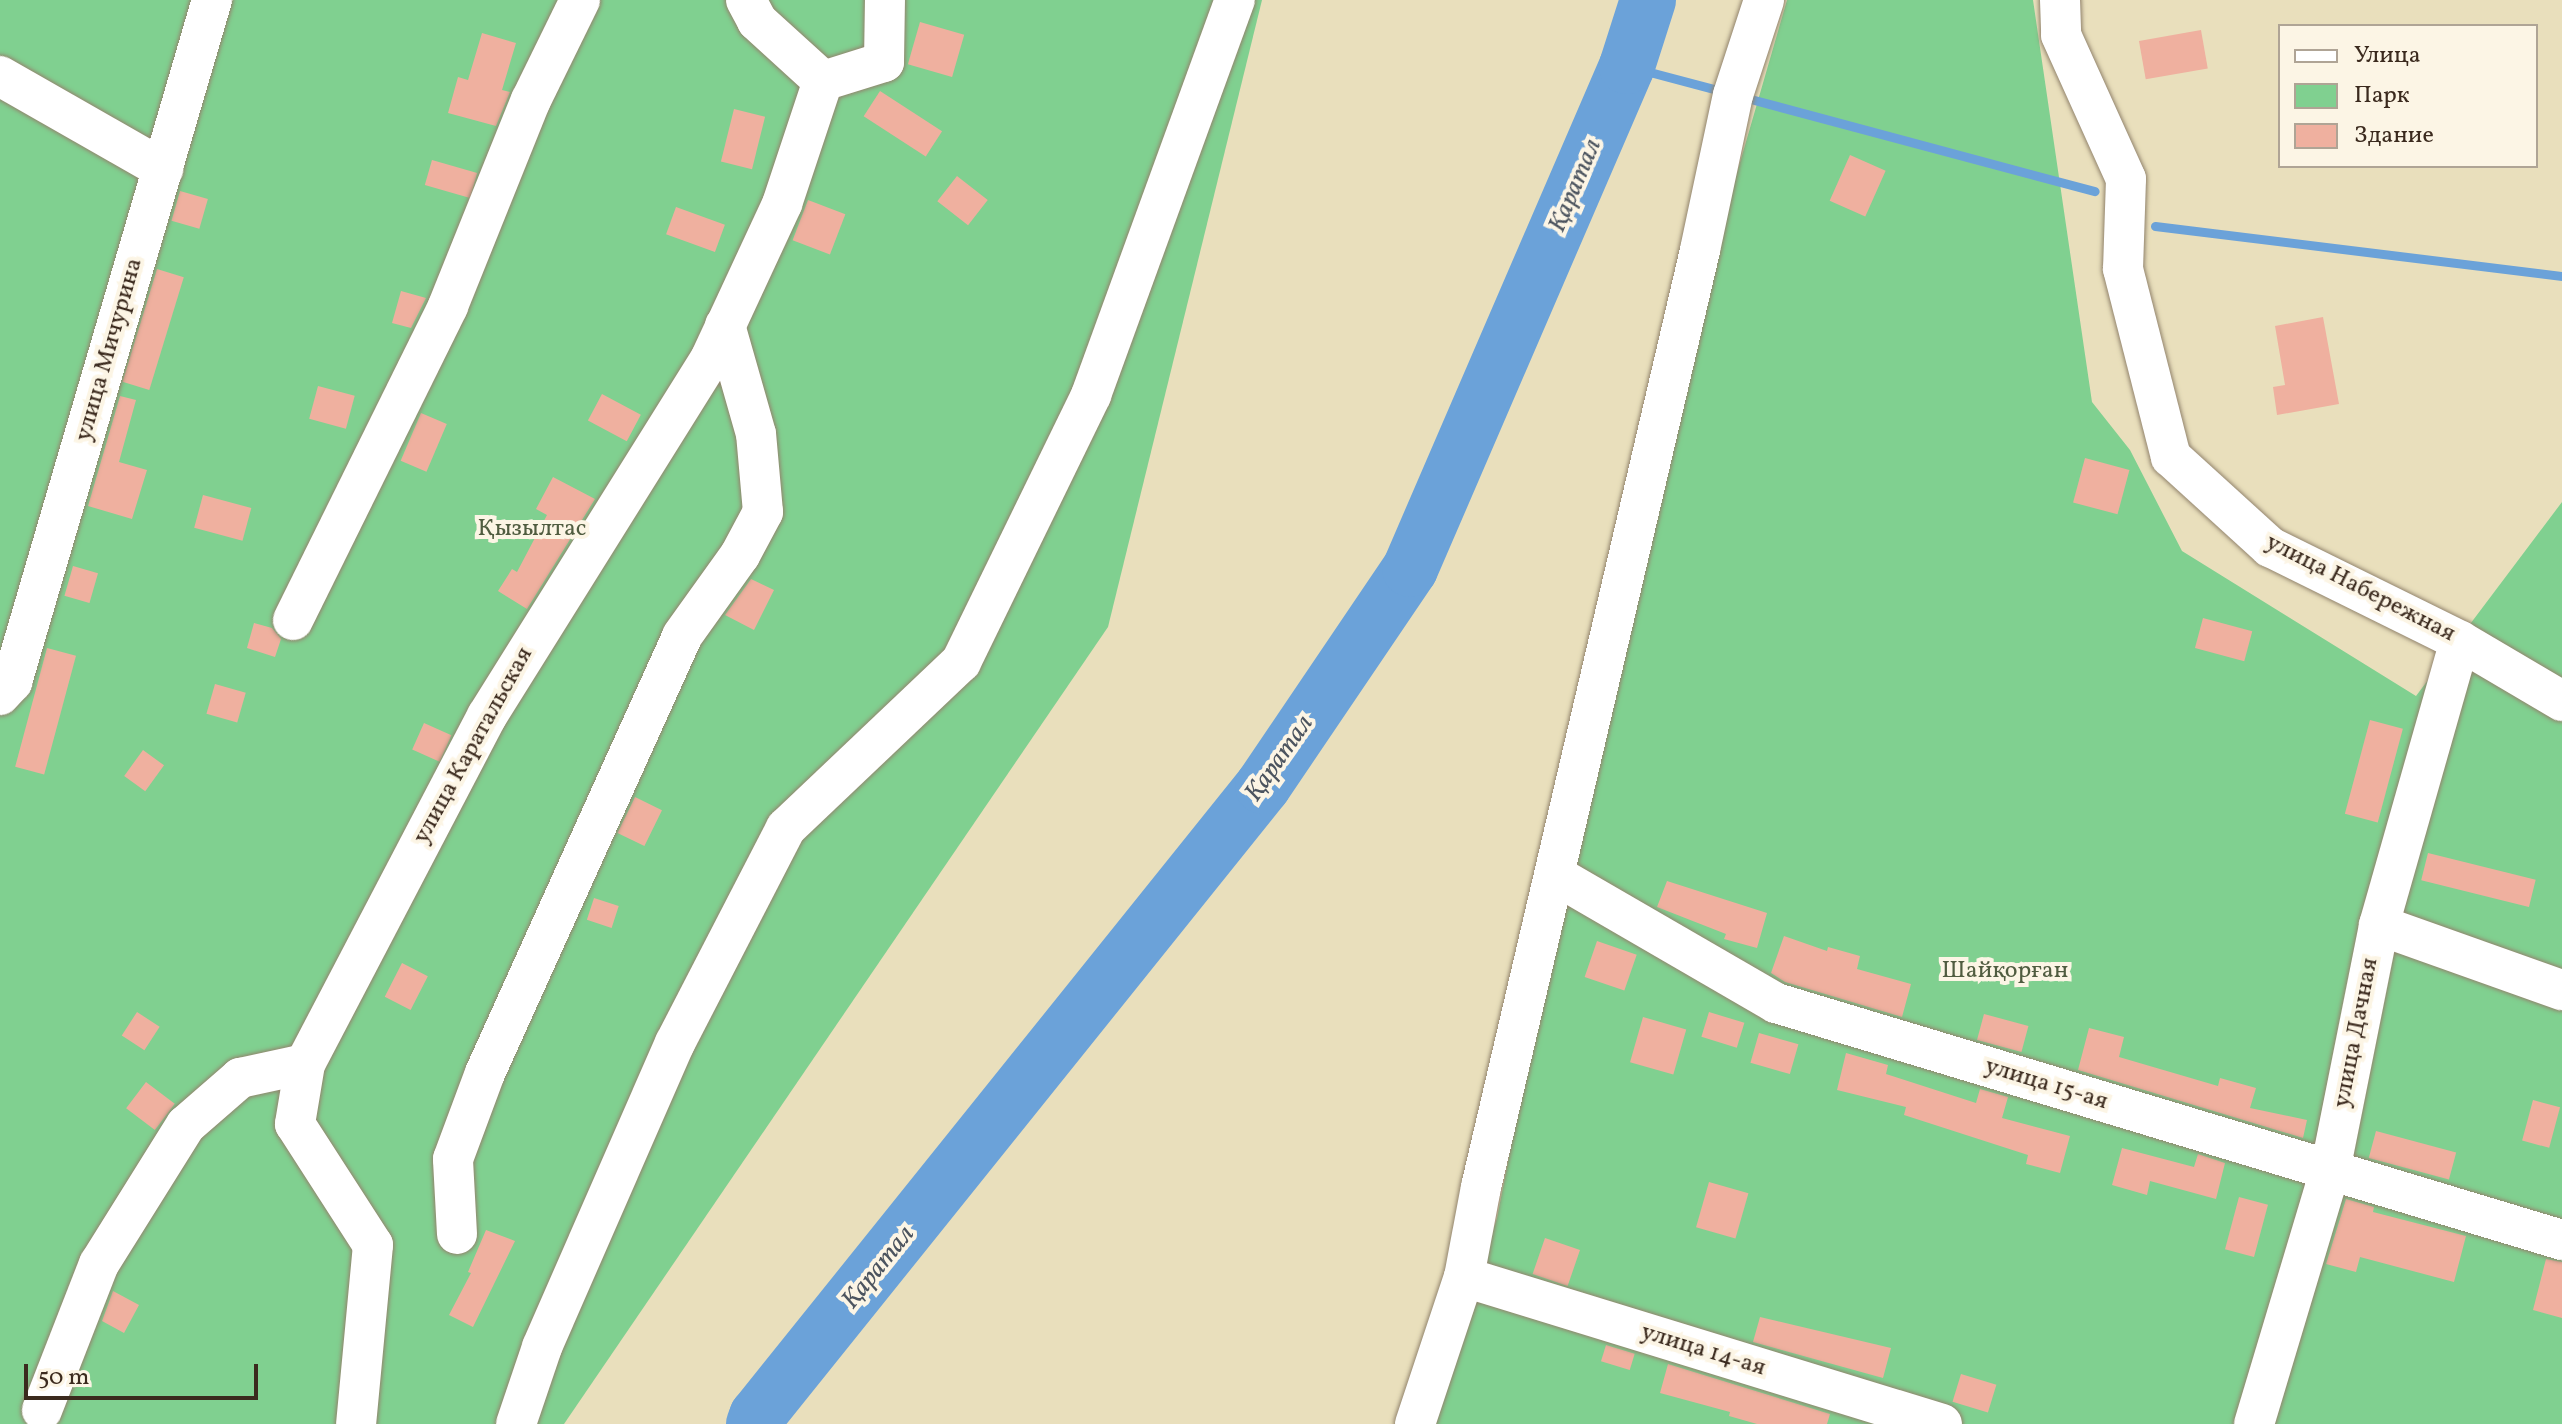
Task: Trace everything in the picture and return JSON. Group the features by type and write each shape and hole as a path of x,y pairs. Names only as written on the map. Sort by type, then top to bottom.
{"street":[{"name":"улица Мичурина","path":"0,695 12,682 212,0"},
{"path":"293,620 448,306 531,100 580,0"},
{"path":"746,0 757,21 823,81 884,62 885,0"},
{"path":"516,1424 542,1347 675,1043 786,828 961,662 1091,395 1235,0"},
{"path":"1415,1424 1464,1277 1481,1187 1744,55 1764,0"},
{"name":"улица Набережная","path":"2060,0 2061,35 2126,179 2123,269 2171,457 2270,547 2460,641 2562,701"},
{"path":"0,76 163,169"},
{"name":"улица Каратальская","path":"356,1424 373,1245 295,1124 305,1064 487,716 711,357 782,204 823,81"},
{"path":"457,1234 453,1159 485,1073 682,636 740,555 763,512 756,434 725,325"},
{"name":"улица Дачная","path":"2254,1424 2330,1171 2379,925 2460,641"},
{"name":"улица 15-ая","path":"1555,875 1776,1003 2562,1240"},
{"path":"2379,925 2562,990"},
{"path":"42,1410 99,1264 186,1125 240,1078 305,1064"},
{"name":"улица 14-ая","path":"1464,1277 1942,1424"}],"green space":[{"name":"Қызылтас","path":"0,0 1262,0 1108,627 564,1424 0,1424"},
{"name":"Шайқорған","path":"1787,0 2033,0 2092,402 2130,450 2182,551 2416,696 2562,502 2562,1424 1429,1424 1497,1218 1625,560"}],"building":[{"path":"920,22 964,35 952,77 908,64"},
{"path":"2201,30 2208,68 2146,79 2139,41"},
{"path":"482,33 516,43 502,90 510,92 496,126 448,113 458,77 468,80"},
{"path":"880,91 942,131 926,156 864,116"},
{"path":"734,109 765,117 752,169 721,161"},
{"path":"1850,155 1886,171 1865,217 1830,201"},
{"path":"432,160 477,173 470,198 425,185"},
{"path":"957,176 988,200 968,225 937,201"},
{"path":"180,191 208,199 199,229 171,221"},
{"path":"808,200 845,214 830,254 793,240"},
{"path":"676,207 725,225 715,252 666,234"},
{"path":"157,269 184,277 149,390 123,382"},
{"path":"401,291 426,298 411,328 392,323"},
{"path":"2323,317 2339,404 2277,415 2273,387 2285,385 2275,326"},
{"path":"318,386 355,396 346,429 309,419"},
{"path":"602,394 641,415 627,441 588,420"},
{"path":"120,396 136,400 119,462 147,470 132,519 88,506"},
{"path":"421,413 447,424 426,472 401,461"},
{"path":"2085,458 2129,470 2118,514 2073,502"},
{"path":"553,477 595,499 527,609 498,591 512,569 517,572 547,515 536,509"},
{"path":"203,495 251,508 242,541 194,528"},
{"path":"73,566 98,573 89,603 64,596"},
{"path":"751,579 774,590 754,630 725,615"},
{"path":"2203,618 2252,631 2244,661 2195,648"},
{"path":"254,623 272,628 281,639 275,657 247,648"},
{"path":"47,648 76,656 44,775 15,767"},
{"path":"215,684 246,693 237,723 206,714"},
{"path":"2370,720 2403,729 2378,822 2345,814"},
{"path":"424,723 451,735 440,762 412,749"},
{"path":"143,750 164,765 145,791 124,776"},
{"path":"635,797 662,810 644,846 617,833"},
{"path":"2428,853 2536,880 2529,907 2421,880"},
{"path":"1667,881 1767,913 1757,948 1724,939 1726,934 1657,907"},
{"path":"594,898 619,906 612,928 587,920"},
{"path":"1784,936 1827,951 1828,947 1860,956 1857,969 1911,984 1902,1017 1785,982 1771,973"},
{"path":"1597,941 1637,955 1624,991 1585,977"},
{"path":"402,963 428,976 411,1010 385,997"},
{"path":"137,1012 160,1027 144,1050 122,1035"},
{"path":"1709,1012 1744,1023 1737,1048 1701,1037"},
{"path":"1984,1014 2028,1026 2021,1052 1977,1040"},
{"path":"1643,1017 1686,1029 1673,1075 1630,1062"},
{"path":"2089,1028 2124,1037 2119,1057 2218,1086 2220,1078 2256,1088 2250,1108 2307,1120 2303,1138 2078,1070"},
{"path":"1759,1033 1798,1044 1790,1074 1750,1063"},
{"path":"1846,1053 1888,1065 1886,1074 1976,1103 1980,1089 2008,1097 2002,1118 2070,1136 2060,1173 2026,1164 2028,1155 1904,1115 1906,1107 1837,1090"},
{"path":"146,1082 175,1104 155,1130 126,1108"},
{"path":"2533,1100 2560,1107 2549,1148 2522,1141"},
{"path":"2376,1131 2456,1152 2449,1180 2369,1158"},
{"path":"2122,1148 2194,1167 2198,1154 2225,1163 2216,1199 2150,1181 2147,1195 2112,1185"},
{"path":"1709,1182 1748,1193 1735,1238 1696,1227"},
{"path":"2239,1197 2268,1205 2254,1257 2225,1249"},
{"path":"2346,1199 2374,1207 2373,1212 2466,1236 2454,1282 2360,1257 2356,1272 2326,1264"},
{"path":"486,1230 515,1241 473,1327 449,1315 471,1273 468,1272"},
{"path":"1545,1238 1580,1250 1568,1286 1533,1274"},
{"path":"2546,1259 2562,1262 2562,1318 2533,1310"},
{"path":"113,1291 139,1305 124,1333 102,1321"},
{"path":"1760,1317 1891,1348 1883,1378 1753,1342"},
{"path":"1606,1345 1635,1354 1630,1370 1601,1361"},
{"path":"1668,1364 1830,1414 1827,1424 1757,1424 1729,1416 1730,1412 1660,1393"},
{"path":"1961,1374 1996,1385 1988,1413 1953,1402"}],"waterway":[{"name":"Қаратал","path":"754,1424 757,1416 1263,786 1410,569 1627,66 1648,0"},
{"path":"1627,66 1725,92"},
{"path":"1743,97 2095,191"},
{"path":"2155,226 2562,276"}]}
